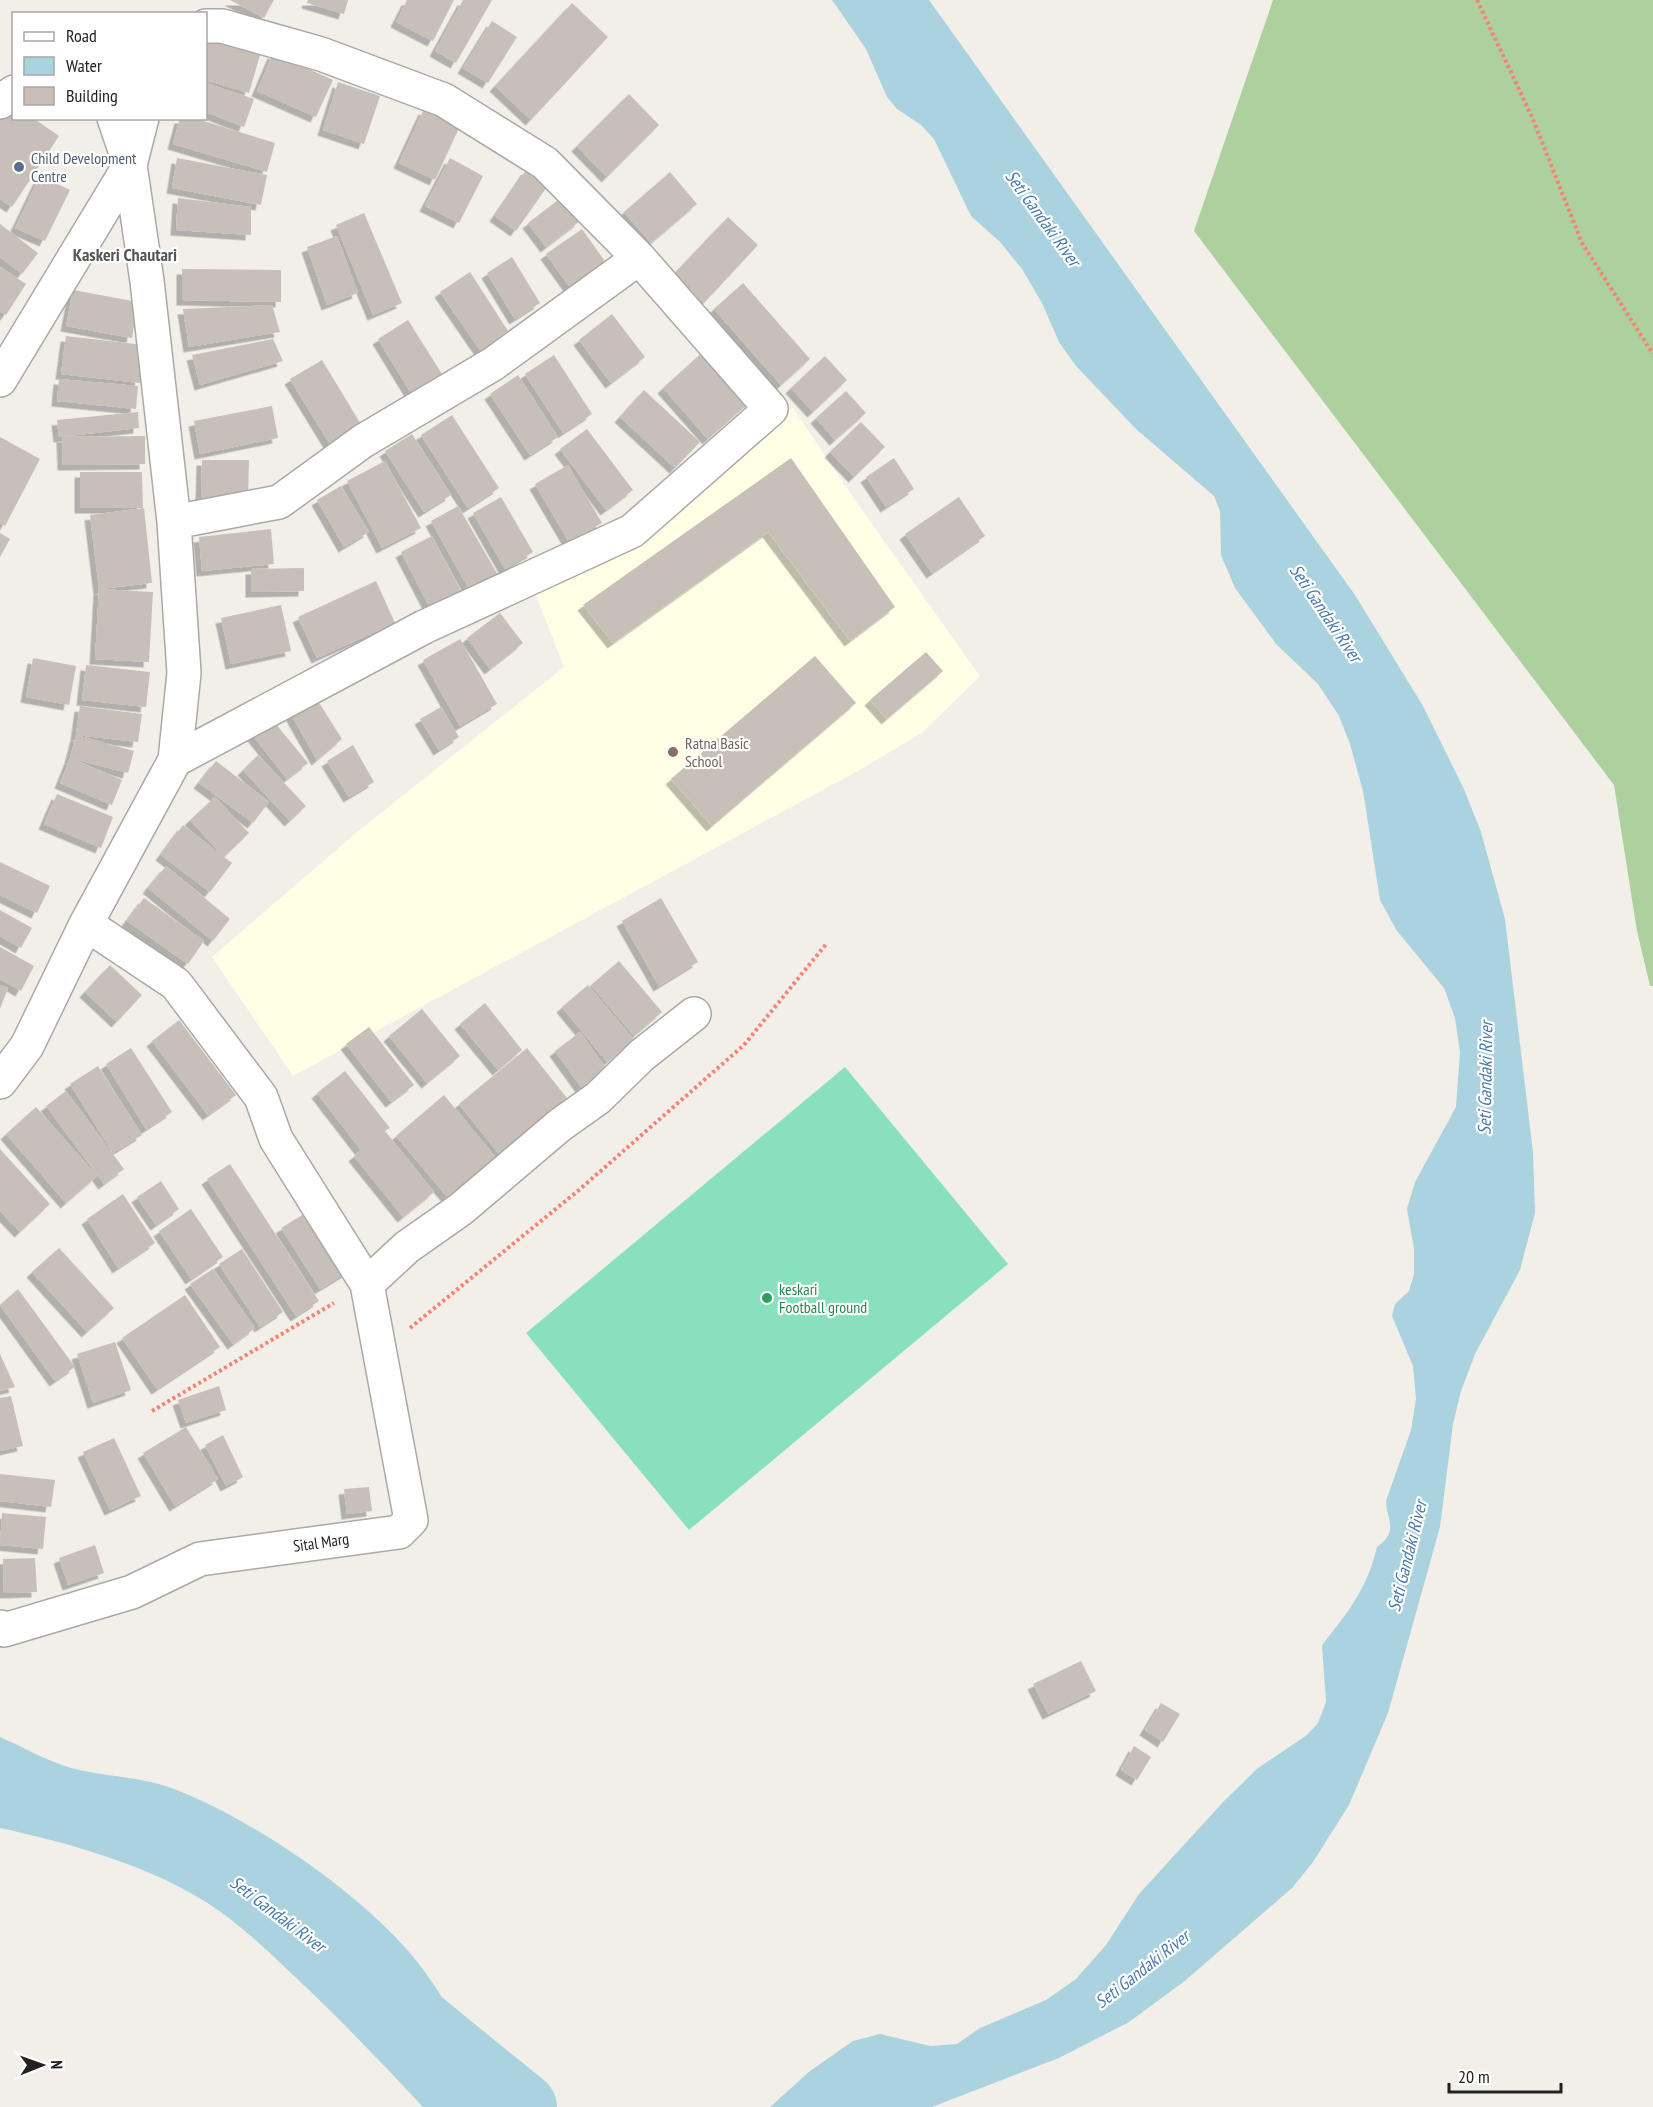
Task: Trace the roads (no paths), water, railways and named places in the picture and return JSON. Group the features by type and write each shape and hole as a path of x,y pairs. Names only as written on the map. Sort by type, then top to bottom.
{"street":[{"path":"175,760 424,627 632,531 771,409 639,258 545,164 444,100 321,54 222,26 207,26"},
{"path":"0,1082 27,1046 86,924 175,760 184,673 174,522 147,281 130,165 115,120"},
{"path":"0,380 130,165 141,120"},
{"path":"174,522 279,502 363,441 493,364 639,258"},
{"path":"86,924 176,984 261,1097 276,1140 367,1284 407,1246 460,1209 560,1125 598,1098 642,1054 693,1014"},
{"name":"Sital Marg","path":"0,1628 4,1630 132,1592 200,1559 399,1532 411,1520 367,1284"}],"water":[{"path":"832,0 929,0 1355,595 1423,706 1464,789 1481,832 1505,919 1533,1152 1535,1213 1520,1270 1475,1354 1461,1391 1453,1424 1440,1527 1388,1713 1349,1805 1313,1862 1292,1888 1186,1980 1129,2022 1059,2058 932,2107 770,2107 810,2071 853,2041 880,2034 930,2046 957,2044 980,2028 1046,2000 1076,1979 1106,1945 1139,1894 1224,1801 1258,1768 1307,1735 1318,1723 1326,1702 1322,1645 1356,1599 1368,1575 1377,1547 1390,1531 1386,1501 1411,1430 1416,1399 1413,1366 1392,1316 1395,1304 1409,1291 1414,1274 1414,1249 1407,1209 1415,1182 1456,1107 1460,1052 1455,1018 1444,988 1397,931 1380,900 1363,791 1350,744 1339,716 1318,684 1276,644 1235,588 1221,555 1220,511 1214,496 1136,429 1076,366 1059,342 1042,303 1022,269 1000,242 971,216 934,139 921,125 897,109 887,97 866,49"},
{"path":"0,1737 71,1768 149,1782 174,1789 240,1821 311,1866 345,1891 403,1945 436,1988 510,2107 423,2107 359,2039 271,1954 225,1915 201,1899 154,1875 104,1856 52,1840 0,1828"}],"waterway":[{"name":"Seti Gandaki River","path":"422,2025 523,2107"}],"place":[{"name":"Child Development Centre","path":"19,167"},
{"name":"Ratna Basic School","path":"673,752"},
{"name":"keskari Football ground","path":"767,1298"}],"district":[{"name":"Kaskeri Chautari","path":"125,254"}]}
